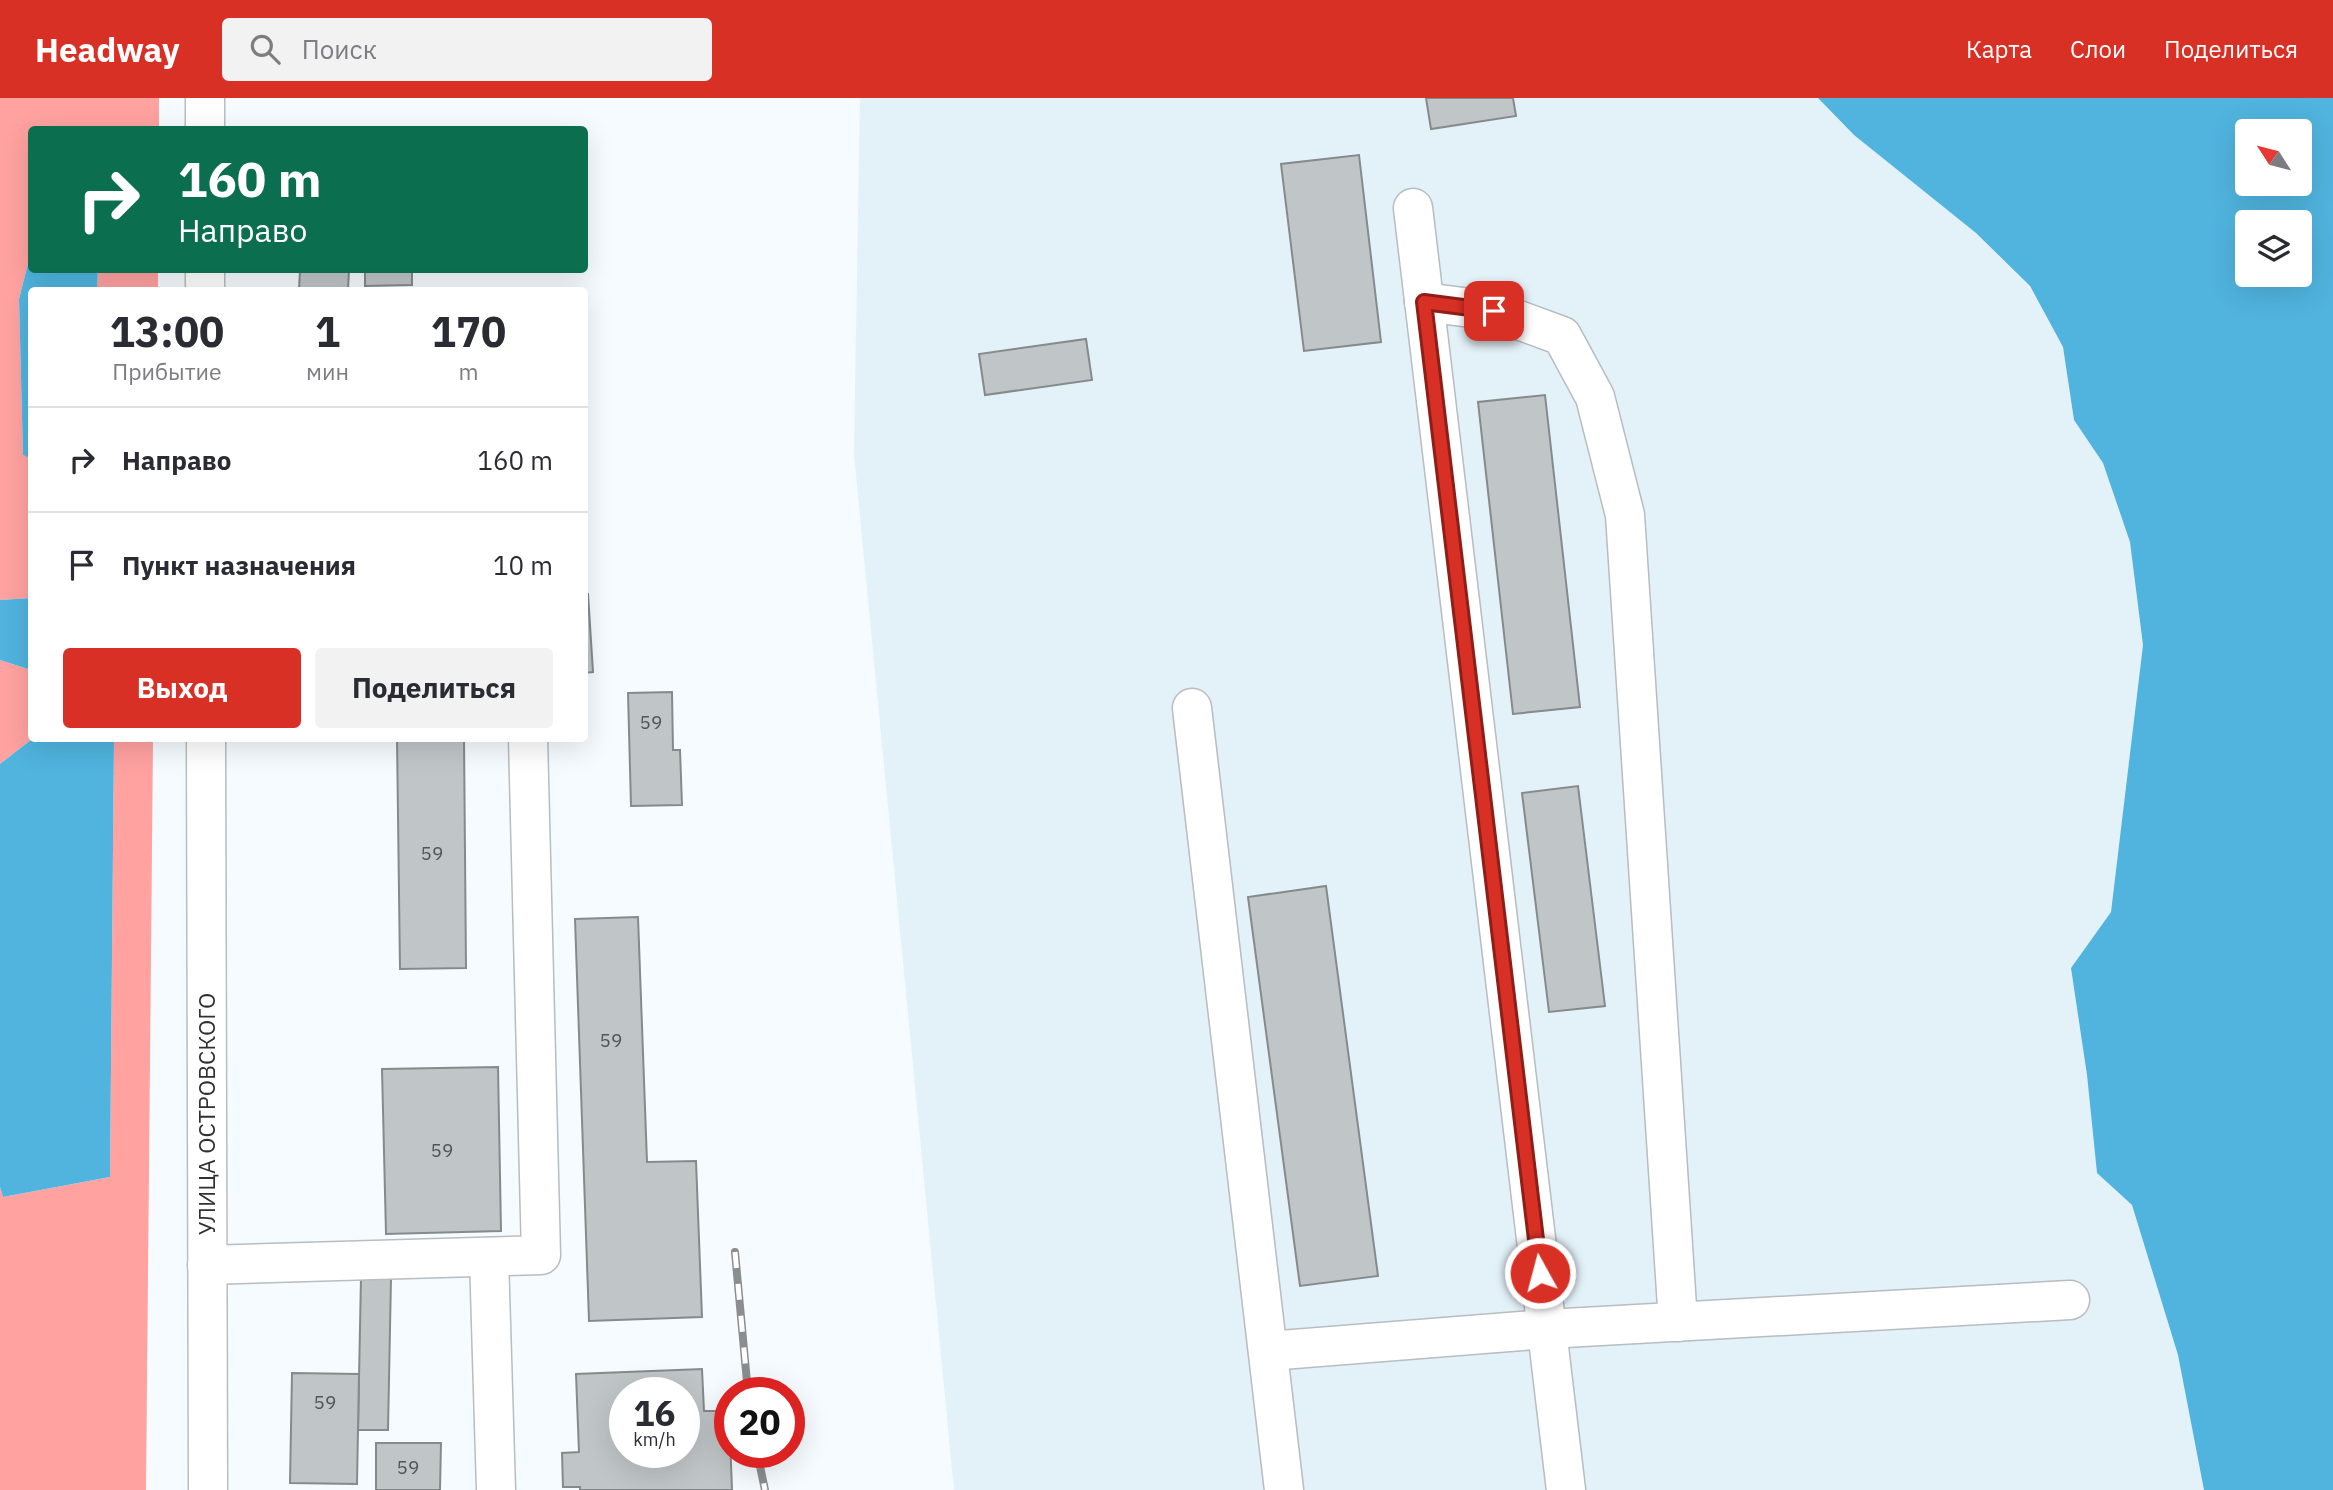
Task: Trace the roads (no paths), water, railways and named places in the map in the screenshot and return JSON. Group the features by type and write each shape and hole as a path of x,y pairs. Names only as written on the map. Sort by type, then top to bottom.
{"main road":[{"path":"205,98 205,126"},
{"path":"1413,208 1566,1490"},
{"path":"1424,302 1494,311 1562,336 1595,397 1625,515 1678,1322"},
{"path":"1192,708 1284,1490"},
{"name":"УЛИЦА ОСТРОВСКОГО","path":"206,742 208,1490"},
{"path":"207,1265 541,1255 528,742"},
{"path":"489,1257 496,1490"},
{"path":"1268,1351 1547,1329 2070,1300"}],"water":[{"path":"1818,98 2333,98 2333,1490 2204,1490 2178,1355 2132,1205 2097,1173 2087,1075 2071,968 2111,912 2143,645 2130,542 2103,463 2074,420 2063,347 2030,286 1976,233 1854,135"},
{"path":"28,264 28,273 98,273 97,287 28,287 28,458 23,455 19,299"},
{"path":"28,598 28,669 0,660 0,600"},
{"path":"28,742 114,742 110,1177 3,1197 0,1187 0,764"}],"railway":[{"path":"735,1252 747,1377"},
{"path":"760,1468 765,1490"}]}
